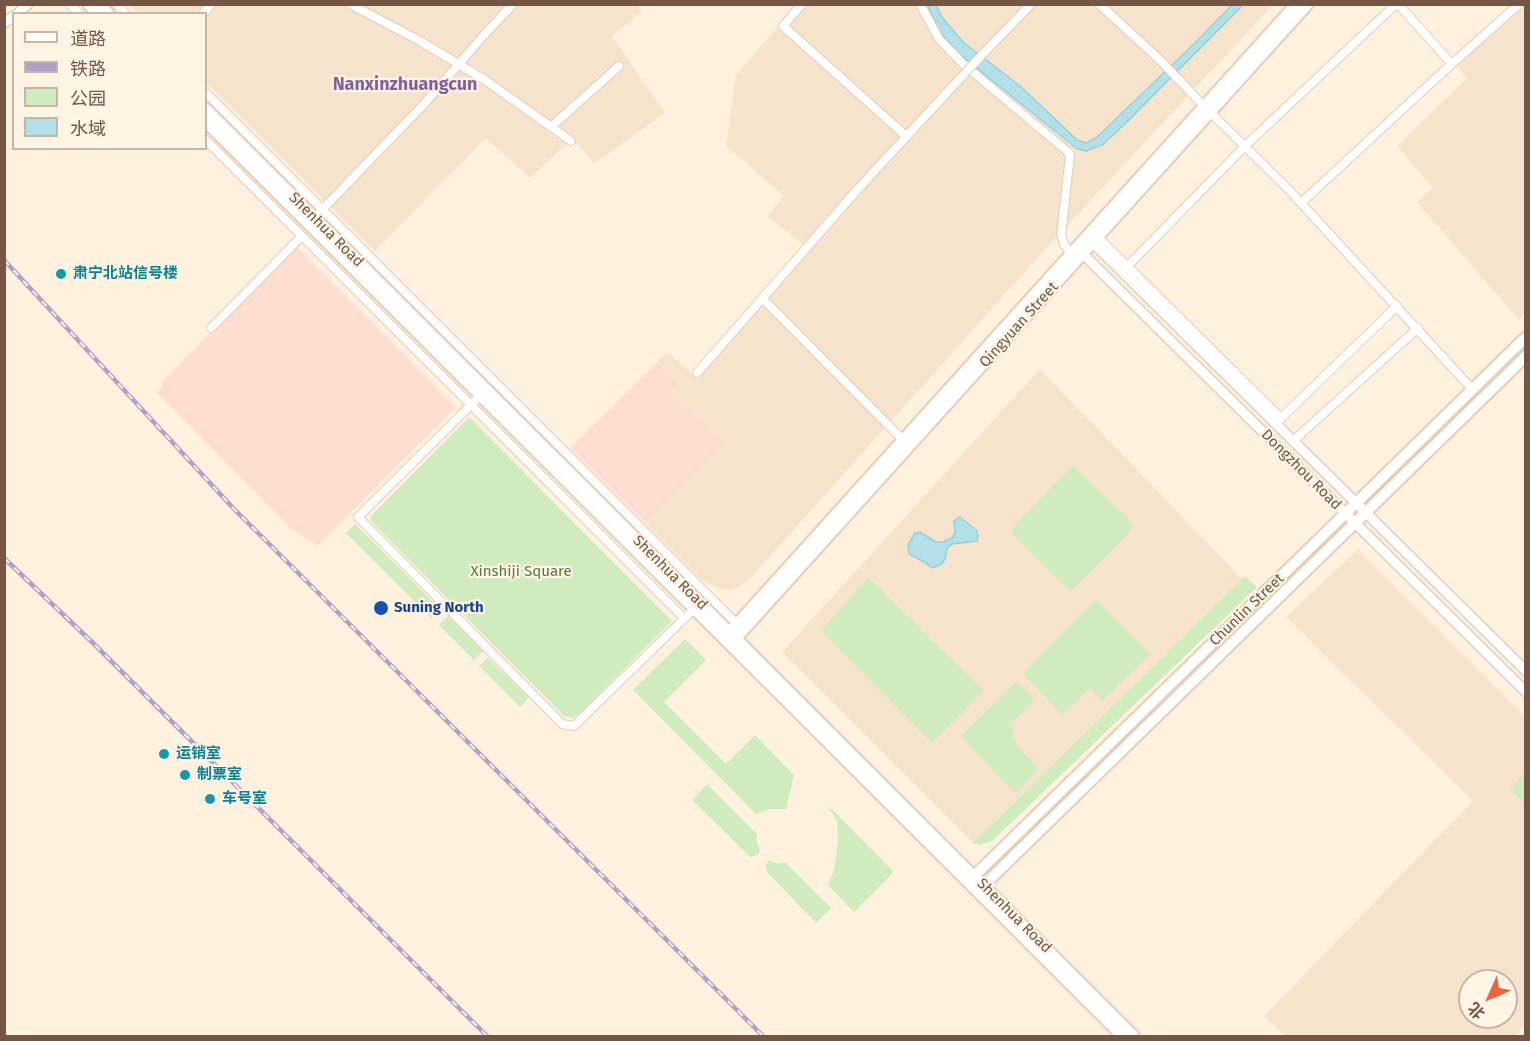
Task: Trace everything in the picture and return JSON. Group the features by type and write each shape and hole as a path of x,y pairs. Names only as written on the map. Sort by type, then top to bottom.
{"main road":[{"name":"Qingyuan Street","path":"731,636 903,440 1077,252 1092,239 1296,4"},
{"name":"Qingyuan Street","path":"1207,109 1308,4"},
{"name":"Shenhua Road","path":"207,111 318,214 970,880 1134,1036"},
{"name":"Shenhua Road","path":"207,123 694,609 731,636"},
{"name":"Qingyuan Street","path":"731,636 1077,252"},
{"name":"Chunlin Street","path":"970,880 1526,337"},
{"name":"Chunlin Street","path":"980,889 1526,356"},
{"name":"Shenhua Road","path":"980,889 1122,1036"}],"street":[{"path":"207,94 318,214 425,103 513,4"},
{"path":"802,4 783,26 906,136"},
{"path":"920,4 939,39 962,63 1070,155 1061,235 1065,246 1077,252"},
{"path":"697,373 906,136 1031,4"},
{"path":"1125,269 1245,146 1397,4 1452,64"},
{"path":"1301,203 1519,4"},
{"path":"355,6 485,80 571,141"},
{"path":"1103,6 1168,68 1301,203 1472,389"},
{"path":"552,126 619,66"},
{"path":"207,141 684,618"},
{"path":"211,328 302,236"},
{"name":"Dongzhou Road","path":"1092,239 1278,421 1293,441 1526,671"},
{"name":"Dongzhou Road","path":"1077,252 1526,692"},
{"path":"763,298 903,440"},
{"path":"1278,421 1397,306"},
{"path":"1293,441 1418,328"},
{"path":"480,396 358,517 562,724 574,726 694,609"}],"shaded area":[{"path":"129,5 638,5 642,12 612,36 665,113 595,163 572,139 530,178 486,138 375,251 207,83 207,12 137,12"},
{"path":"797,5 1273,5 1051,243 746,583 732,590 720,589 701,579 645,523 724,443 684,403 681,406 668,393 678,383 657,362 667,352 698,378 873,177 868,172 805,246 767,216 784,196 726,146 736,75"},
{"path":"1525,6 1526,313 1519,320 1417,202 1433,188 1397,146 1467,78 1456,65"},
{"path":"297,247 456,407 317,546 293,530 157,393 163,385 161,382"},
{"path":"657,362 678,383 669,393 681,406 684,403 725,443 645,523 570,448"},
{"path":"1040,369 1242,579 973,843 782,652"},
{"path":"1358,549 1525,716 1525,1026 1515,1036 1285,1036 1264,1016 1473,801 1286,617"}],"green space":[{"name":"Xinshiji Square","path":"469,417 672,621 573,718 564,716 370,520 372,515"},
{"path":"1074,467 1133,524 1128,534 1073,589 1069,590 1012,531 1014,526"},
{"path":"355,524 440,609 431,618 346,533"},
{"path":"1245,576 1257,587 992,841 978,845 973,843"},
{"path":"868,577 982,689 982,692 932,743 824,633 823,629"},
{"path":"1096,600 1150,654 1103,700 1090,688 1062,714 1025,676 1025,671"},
{"path":"448,616 483,651 474,660 439,625"},
{"path":"685,639 706,660 664,702 726,764 755,735 794,775 786,809 770,809 756,814 633,690"},
{"path":"488,658 529,698 520,707 479,666"},
{"path":"1017,681 1033,698 1032,702 1010,725 1014,733 1013,739 1038,770 1016,793 962,738 962,735"},
{"path":"1523,775 1525,778 1525,804 1510,789"},
{"path":"707,784 757,834 759,854 751,857 747,854 692,800"},
{"path":"828,807 893,871 854,912 828,885 834,870 838,842 837,821"},
{"path":"769,860 778,864 785,862 831,908 816,923 768,873 765,867"}],"water":[{"path":"927,5 936,5 942,17 963,42 1020,86 1077,140 1086,143 1096,138 1232,5 1243,5 1125,124 1102,145 1086,151 1076,148 958,53 940,32"},
{"path":"960,517 977,531 977,541 952,544 947,548 942,564 932,568 909,554 908,545 915,533 920,532 936,542 943,542 952,538 955,533 954,521"}],"railway":[{"path":"4,260 234,509 763,1036"},
{"path":"4,558 93,643 487,1036"}],"place":[{"name":"肃宁北站信号楼","path":"61,274"},
{"name":"Suning North","path":"381,608"},
{"name":"运销室","path":"164,754"},
{"name":"制票室","path":"185,775"},
{"name":"车号室","path":"210,799"}],"district":[{"name":"Nanxinzhuangcun","path":"405,85"}]}
